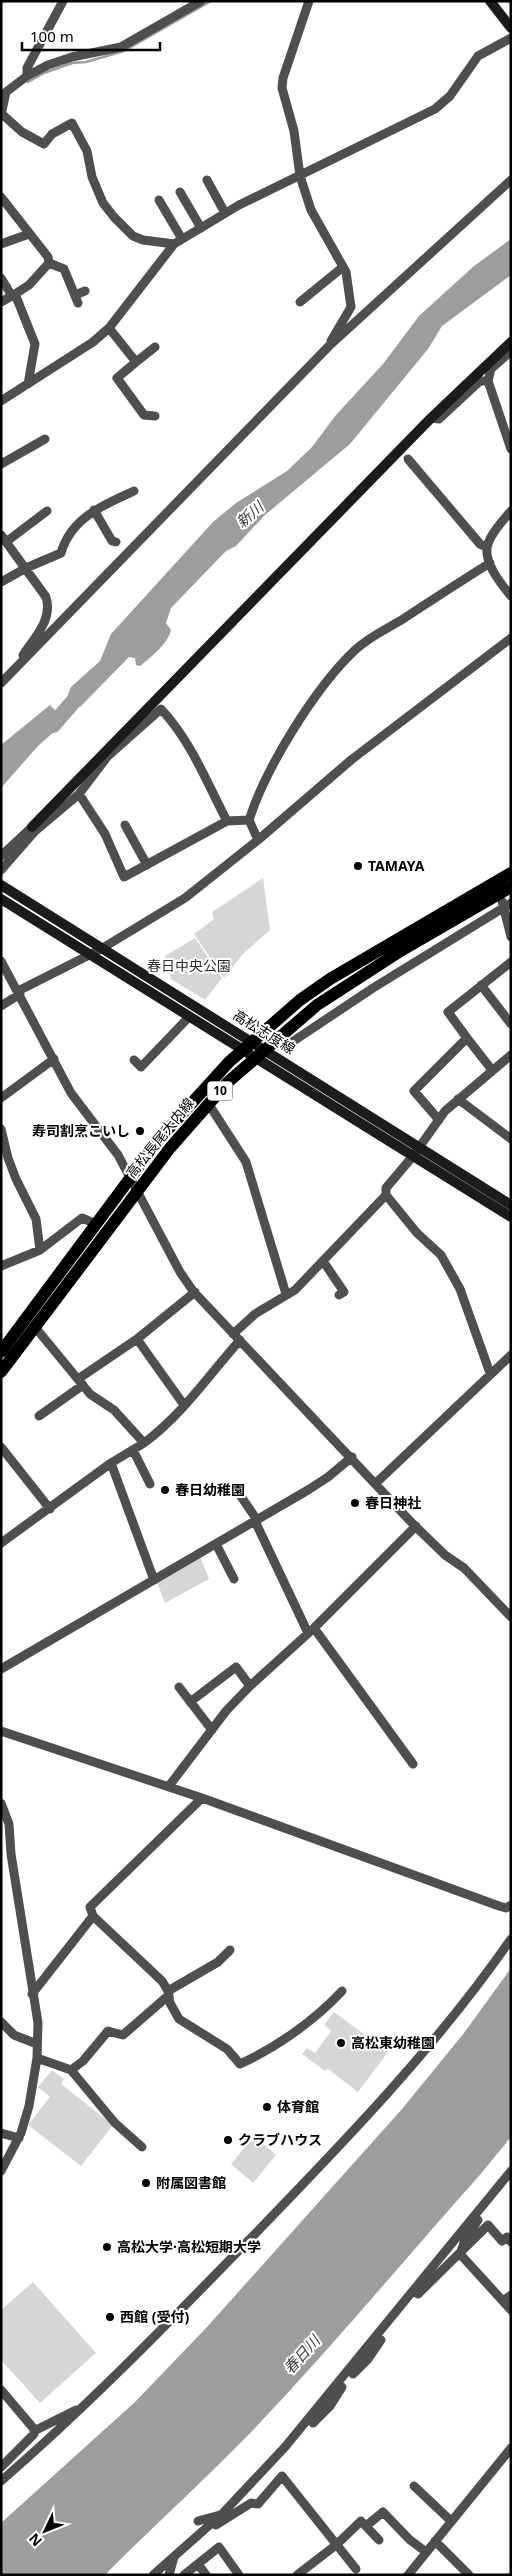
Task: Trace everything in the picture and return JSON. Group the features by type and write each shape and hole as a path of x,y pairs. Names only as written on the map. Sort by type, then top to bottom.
{"main road":[{"path":"490,1 511,28"},
{"path":"34,829 431,418 511,342"},
{"name":"高松長尾大内線","path":"1,1372 137,1190 208,1103 255,1057 291,1026 339,990 496,888 511,873"},
{"name":"高松志度線","path":"1,885 511,1205"},
{"name":"高松長尾大内線","path":"1,1352 131,1177 185,1109 242,1050 300,1000 330,979 496,888 511,887"},
{"name":"高松志度線","path":"1,899 511,1218"}],"street":[{"path":"26,76 27,68 63,1"},
{"path":"174,244 144,240 133,236 114,218 103,204 92,177 87,151 72,122 52,134 44,144 22,132 2,114 4,89 26,76 72,57 121,47 201,1"},
{"path":"309,1 283,78 282,88 294,131 300,176 311,210 343,267 351,307 329,346"},
{"path":"1,401 93,342 109,328 174,244 226,213 435,109 450,96 478,56 511,38"},
{"path":"207,180 226,213"},
{"path":"1,683 329,346 511,180"},
{"path":"180,192 201,228"},
{"path":"1,196 48,257 49,263"},
{"path":"159,200 182,239"},
{"path":"1,244 29,234"},
{"path":"1,302 28,285 49,263"},
{"path":"49,263 64,269 77,299 85,291"},
{"path":"300,302 343,267"},
{"path":"1,278 13,295 35,344 28,384"},
{"path":"109,328 136,362"},
{"path":"154,347 116,378 144,415 155,416"},
{"path":"511,351 491,369 488,381 507,425 511,449"},
{"path":"431,418 439,419 480,381 488,381"},
{"path":"1,464 46,439"},
{"path":"408,459 480,544 487,548"},
{"path":"1,582 26,568 61,553 65,538 72,528 94,510 134,491"},
{"path":"22,661 22,657 48,617 49,607 46,597 4,538 47,510"},
{"path":"94,510 112,541 116,542"},
{"path":"511,511 487,544 490,563 511,596"},
{"path":"258,840 249,820 270,771 288,739 324,685 355,650 380,630 401,620 490,563"},
{"path":"1,1006 19,993 101,949 185,898 258,840 351,760 511,638"},
{"path":"1,856 79,794 107,756 161,709 174,723 192,751 226,821"},
{"path":"79,794 105,834 124,878 226,821 249,820"},
{"path":"125,825 147,865"},
{"path":"1,870 34,829"},
{"path":"496,888 507,905 511,937"},
{"path":"288,1044 507,905"},
{"path":"1,960 71,1094 102,1132 131,1177 180,1272 195,1292 416,1526 445,1555 464,1568 511,1617"},
{"path":"492,1070 448,1012 511,962"},
{"path":"481,985 511,1024"},
{"path":"134,1060 141,1067 189,1017"},
{"path":"439,1120 414,1092 467,1038"},
{"path":"490,1373 460,1288 441,1255 417,1233 386,1195 386,1188 413,1156 439,1120 458,1099 511,1055"},
{"path":"1,1098 54,1059"},
{"path":"458,1099 509,1135"},
{"path":"208,1103 246,1162 286,1294"},
{"path":"1,1129 13,1172 36,1219 40,1250"},
{"path":"1,1543 111,1463 144,1443 162,1429 184,1405 255,1314 295,1290 386,1195"},
{"path":"1,1266 40,1250 82,1218 96,1224"},
{"path":"323,1261 344,1292 339,1296"},
{"path":"39,1416 195,1292"},
{"path":"35,1327 90,1394 114,1410 144,1443"},
{"path":"137,1339 184,1405"},
{"path":"376,1483 511,1355"},
{"path":"1,1447 50,1509"},
{"path":"133,1450 150,1484"},
{"path":"1,1669 328,1477 352,1457"},
{"path":"111,1463 154,1580"},
{"path":"240,1495 256,1520 311,1631 413,1764"},
{"path":"169,1786 212,1730 250,1686 311,1631 416,1526"},
{"path":"216,1544 234,1579"},
{"path":"190,1702 236,1667 250,1686"},
{"path":"178,1687 212,1730"},
{"path":"1,1731 169,1786 499,1906 506,1908 511,1905"},
{"path":"202,1798 90,1907 93,1916 162,1981 168,1993 170,2003 179,2019 227,2049 240,2064 266,2052 329,2004 342,1991"},
{"path":"1,1804 9,1824 11,1854 38,2023 37,2058 29,2106 18,2138 1,2171"},
{"path":"32,1994 93,1916"},
{"path":"1,2481 86,2405 358,2127 431,2041 511,1939"},
{"path":"71,2070 82,2061 108,2031 122,2035 168,1993 218,1962 230,1950"},
{"path":"1,2022 14,2035 37,2044"},
{"path":"37,2058 71,2070 115,2123 142,2147"},
{"path":"1,2133 18,2138"},
{"path":"390,2324 400,2308 511,2170"},
{"path":"460,2254 465,2240 486,2208 490,2196 511,2178"},
{"path":"153,2575 222,2514 297,2434 410,2302 488,2225 502,2241 507,2237 511,2242"},
{"path":"460,2254 511,2310"},
{"path":"503,2301 511,2294"},
{"path":"400,2308 410,2302"},
{"path":"1,2390 34,2431"},
{"path":"1,2467 34,2431 86,2405"},
{"path":"408,2575 511,2448"},
{"path":"209,2526 213,2527 251,2503 258,2504 282,2476 356,2569"},
{"path":"414,2486 451,2521"},
{"path":"366,2526 383,2512 426,2552"},
{"path":"198,2521 222,2514"},
{"path":"297,2575 336,2546 361,2521 379,2540"},
{"path":"435,2541 469,2575"},
{"path":"184,2575 219,2547 240,2575"},
{"path":"169,2575 174,2557"},
{"path":"198,2564 206,2575"}],"green space":[{"path":"263,878 270,930 243,954 224,978 194,934 214,919 212,912"},
{"name":"春日中央公園","path":"195,938 222,978 205,1000 171,979 165,956"},
{"path":"200,1556 209,1579 165,1603 157,1582"},
{"path":"334,2012 388,2052 358,2092 328,2069 325,2071 302,2054 307,2048 315,2053 331,2031 324,2025"},
{"path":"52,2070 64,2079 61,2084 113,2125 81,2166 28,2125 50,2097 38,2087"},
{"path":"254,2136 276,2155 253,2183 231,2164"},
{"path":"33,2282 96,2353 40,2403 1,2360 1,2310"}],"water":[{"path":"511,239 511,275 442,326 428,349 350,444 265,515 236,546 226,551 171,608 166,623 171,630 158,650 140,666 136,665 135,658 129,657 80,707 76,707 67,697 71,687 100,661 111,634 213,522 236,503 287,471 312,447 336,415 383,364 419,316 474,266"},
{"path":"50,705 57,712 64,705 69,711 63,717 66,721 38,746 1,788 1,745"},
{"name":"春日川","path":"511,1968 511,2137 479,2176 340,2335 254,2429 105,2575 1,2575 1,2523 135,2402 207,2327 402,2109 464,2033"}],"waterway":[{"path":"28,82 44,73 72,63 86,62 124,51 211,1"},
{"name":"新川","path":"53,725 86,687"}],"place":[{"name":"TAMAYA","path":"358,866"},
{"name":"寿司割烹こいし","path":"140,1131"},
{"name":"春日幼稚園","path":"165,1490"},
{"name":"春日神社","path":"355,1503"},
{"name":"高松東幼稚園","path":"341,2043"},
{"name":"体育館","path":"267,2107"},
{"name":"クラブハウス","path":"228,2140"},
{"name":"附属図書館","path":"146,2183"},
{"name":"高松大学·高松短期大学","path":"107,2247"},
{"name":"西館 (受付)","path":"110,2317"}]}
